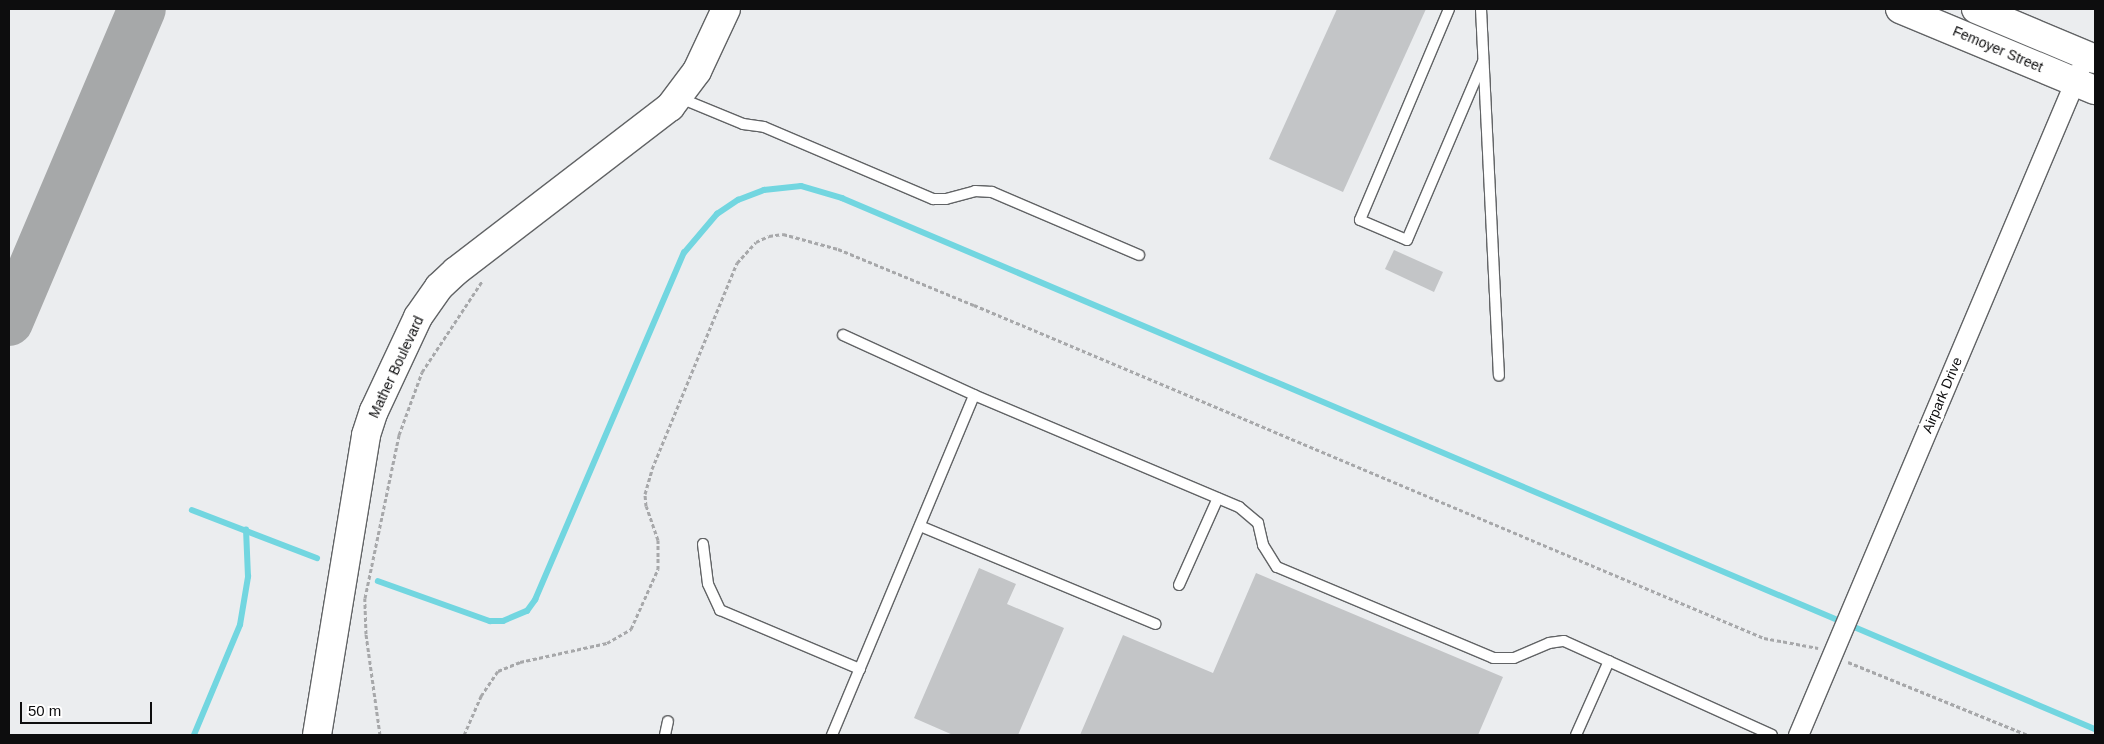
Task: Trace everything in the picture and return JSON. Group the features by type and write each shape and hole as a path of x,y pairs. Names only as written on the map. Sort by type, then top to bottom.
{"street":[{"name":"Mather Boulevard","path":"317,735 366,435 374,411 418,317 439,287 456,271 657,119 679,97 698,72 726,9"},
{"name":"Femoyer Street","path":"1900,9 2085,86"},
{"name":"Femoyer Street","path":"1976,9 2090,57"},
{"name":"Airpark Drive","path":"1798,735 1856,598 2085,86 2090,57"}],"lane":[{"path":"1450,9 1360,220 1408,240 1483,62"},
{"path":"1481,9 1499,376"},
{"path":"679,97 743,124 764,127 933,199 946,199 975,191 992,192 1139,255"},
{"path":"843,335 974,395 1239,507 1258,523 1263,545 1277,567 1493,658 1514,658 1549,642 1564,641 1772,735"},
{"path":"832,735 974,395"},
{"path":"1179,585 1218,498"},
{"path":"920,526 1154,624"},
{"path":"703,544 708,584 720,610 860,669"},
{"path":"1576,735 1609,661"},
{"path":"665,735 668,721"}],"path":[{"path":"464,735 481,696 498,671 520,662 607,644 631,629 658,569 658,540 646,506 645,494 652,469 737,263 756,242 769,236 783,234 838,249 974,305 1764,638 1814,646"},
{"path":"380,735 366,634 365,598 399,435 422,372 487,274"},
{"path":"1854,664 2028,735"}],"building":[{"path":"1337,9 1426,9 1343,192 1269,159"},
{"path":"1394,250 1443,272 1434,292 1385,269"},
{"path":"979,568 1016,584 1007,604 1064,628 1018,735 953,735 914,718"},
{"path":"1256,573 1503,677 1478,735 1080,735 1123,635 1213,673"}],"waterway":[{"path":"378,581 490,621 503,621 527,611 535,600 684,253 717,214 738,200 764,190 801,186 842,198 2095,729"},
{"path":"192,510 317,558"},
{"path":"194,735 240,625 248,577 246,530"}],"taxiway":[{"path":"9,322 142,9"}]}
